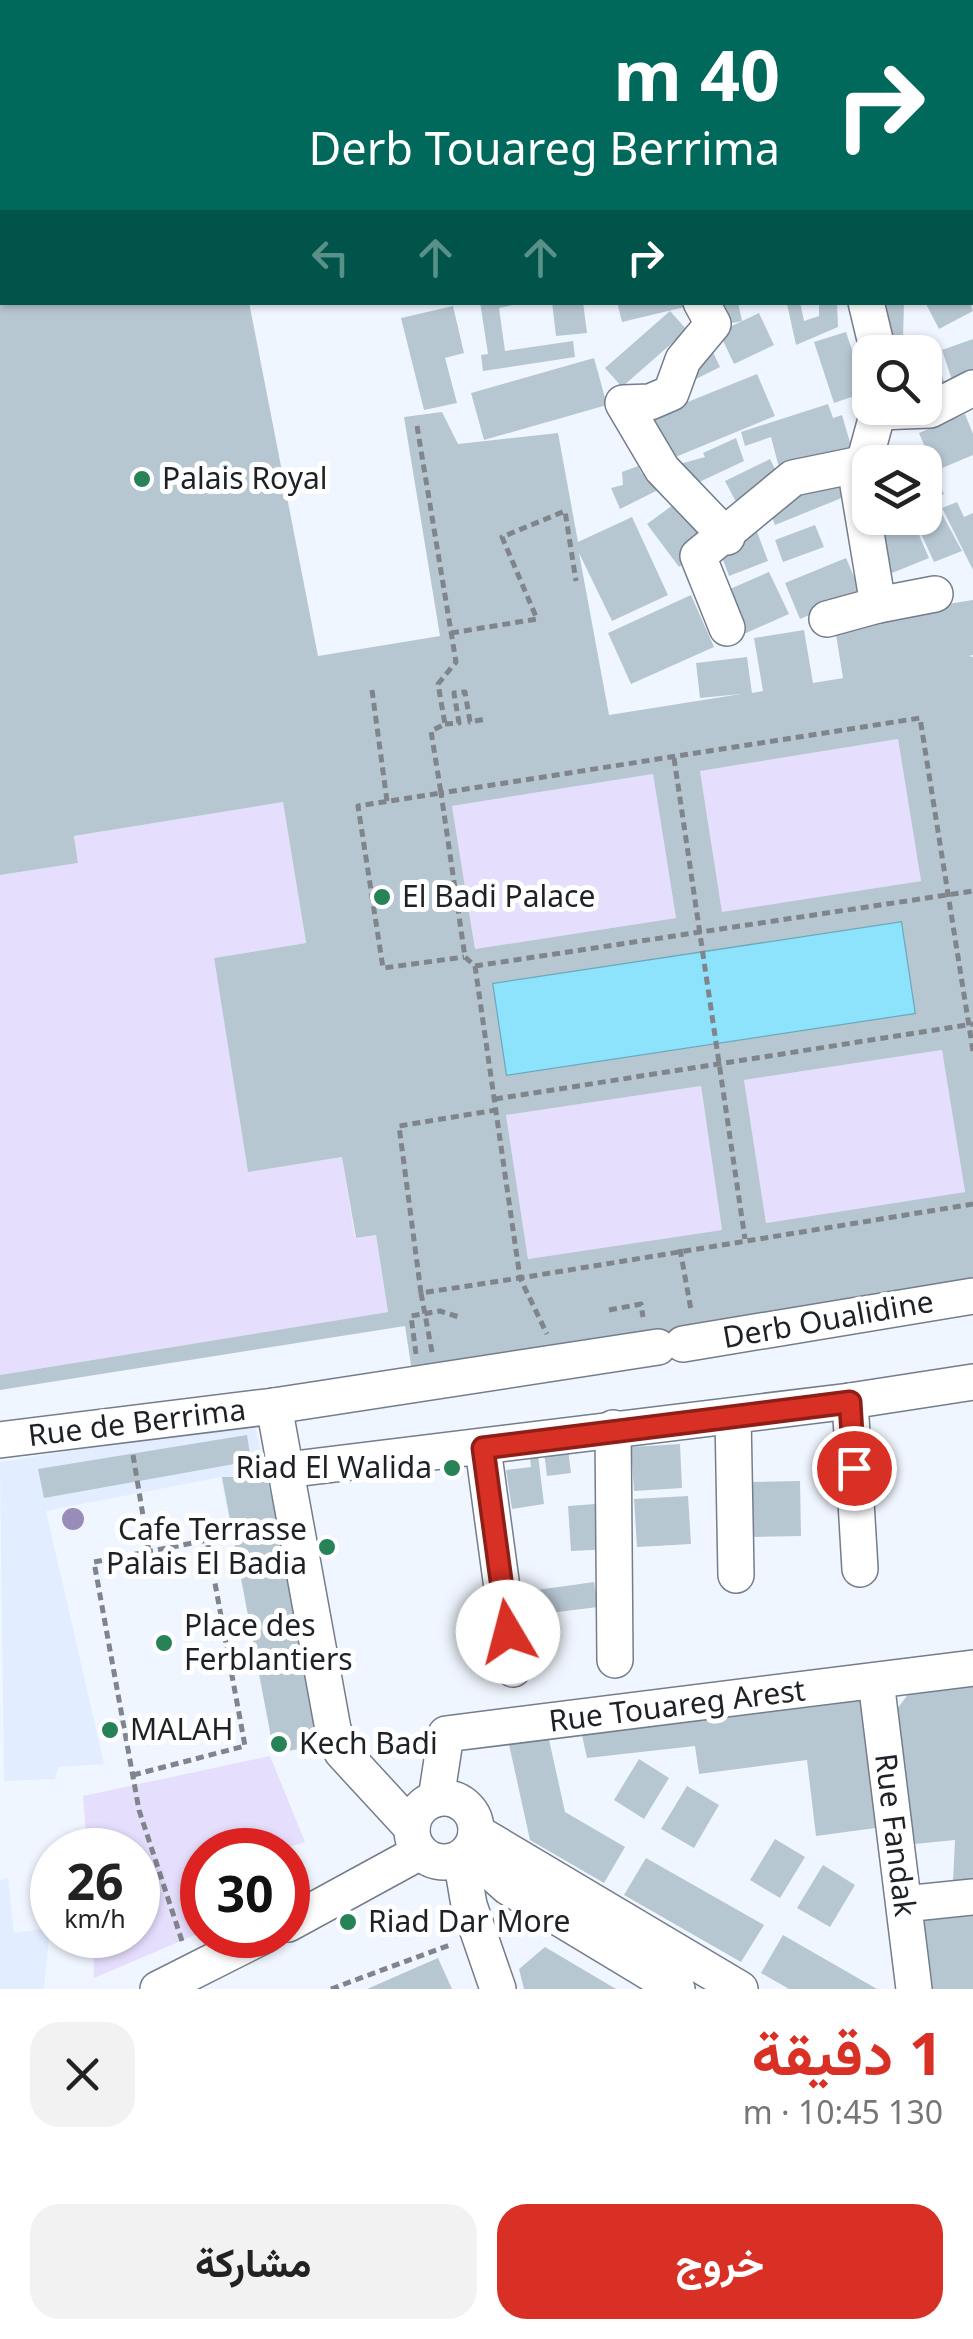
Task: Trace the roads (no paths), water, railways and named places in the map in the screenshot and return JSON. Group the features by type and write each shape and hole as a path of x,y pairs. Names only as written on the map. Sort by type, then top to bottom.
{"street":[{"path":"703,305 713,324 683,360 672,393 650,402 623,403 662,468 727,537"},
{"path":"867,305 874,335"},
{"path":"942,404 973,388"},
{"path":"727,628 698,556 727,537 793,478 852,466"},
{"path":"866,535 878,606"},
{"path":"827,619 934,594"},
{"name":"Derb Oualidine","path":"274,1406 669,1331 973,1296"},
{"path":"286,1470 850,1402 973,1382"},
{"path":"850,1402 860,1569"},
{"path":"274,1406 324,1691 342,1752 447,1847 676,1989"},
{"name":"Rue de Berrima","path":"0,1440 274,1406"},
{"path":"733,1416 736,1575"},
{"path":"613,1428 615,1660"},
{"path":"483,1448 513,1669"},
{"name":"Rue Touareg Arest","path":"436,1799 446,1734 973,1668"},
{"name":"Rue Fandak","path":"876,1681 914,1989"},
{"path":"310,1913 447,1847 464,1805 436,1799 420,1808 447,1847 498,1989"},
{"path":"447,1847 740,1989"},
{"path":"904,1904 973,1897"},
{"path":"158,1989 220,1958"}],"water":[{"path":"902,921 916,1014 506,1076 492,983"}],"place":[{"name":"Palais Royal","path":"142,479"},
{"name":"El Badi Palace","path":"382,897"},
{"name":"Riad El Walida","path":"452,1468"},
{"name":"Cafe Terrasse Palais El Badia","path":"327,1547"},
{"name":"Place des Ferblantiers","path":"164,1643"},
{"name":"MALAH","path":"110,1730"},
{"name":"Kech Badi","path":"279,1744"},
{"name":"Riad Dar More","path":"348,1922"}]}
